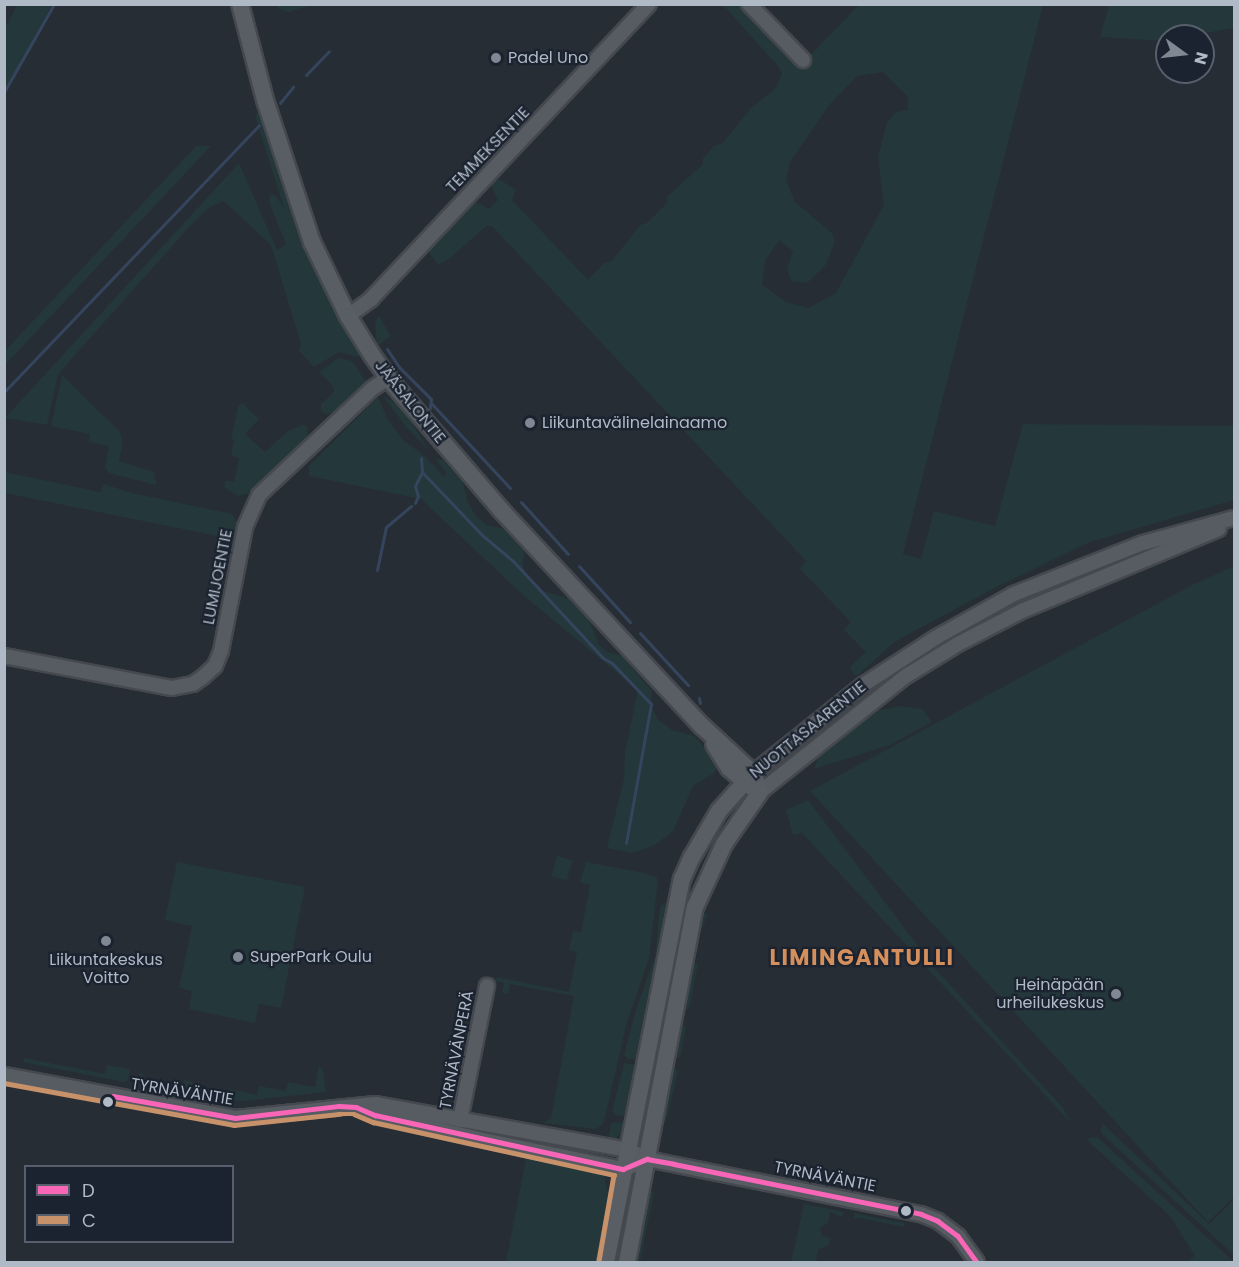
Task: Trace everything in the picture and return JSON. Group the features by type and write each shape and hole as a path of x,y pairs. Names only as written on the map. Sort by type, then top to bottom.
{"main road":[{"name":"JÄÄSALONTIE","path":"240,4 265,100 312,242 348,316 388,378 501,510 702,726 760,792"},
{"name":"NUOTTASAARENTIE","path":"606,1263 682,879 719,811 749,778"},
{"name":"NUOTTASAARENTIE","path":"627,1263 695,907 724,844 760,792"}],"street":[{"name":"TEMMEKSENTIE","path":"348,316 370,299 649,4"},
{"path":"749,4 802,60"},
{"name":"LUMIJOENTIE","path":"4,656 172,688 193,684 203,677 215,666 221,651 245,526 259,495 373,388 388,378"},
{"name":"NUOTTASAARENTIE","path":"749,778 879,674 935,638 1014,594 1143,543 1234,521"},
{"name":"NUOTTASAARENTIE","path":"760,792 906,676 958,644 1024,610 1234,521"},
{"name":"TYRNÄVÄNPERÄ","path":"460,1120 487,986"},
{"name":"TYRNÄVÄNTIE","path":"4,1075 235,1118 375,1104 628,1150 647,1159 921,1214 938,1221 958,1236 977,1263"},
{"name":"TYRNÄVÄNTIE","path":"356,1107 375,1115 623,1169"},
{"path":"623,1169 647,1159"}],"shaded area":[{"path":"18,4 52,5 5,91 5,28"},
{"path":"277,4 313,5 288,12 278,8"},
{"path":"723,5 742,5 800,66 859,5 1043,5 903,554 921,559 934,511 995,526 1023,424 1234,426 1234,500 1090,542 998,586 894,642 857,676 850,667 866,652 844,630 851,622 800,569 806,561 492,226 486,226 449,259 438,265 429,252 431,244 472,203 478,203 489,209 498,200 491,186 491,181 496,177 516,190 512,200 588,280 604,263 612,261 640,225 647,223 667,203 667,197 703,164 703,158 714,146 723,143 751,108 775,89 782,74 779,67","holes":["883,72 908,97 908,110 896,112 887,122 878,157 884,205 836,293 808,308 786,302 762,285 765,261 779,240 793,251 787,269 791,281 807,283 825,266 835,242 832,233 795,202 786,180 790,162 830,104 857,76"]},
{"path":"1109,5 1234,5 1234,28 1215,31 1215,24 1155,24 1155,40 1100,37"},
{"path":"261,107 281,177 304,240 364,355 357,357 339,352 314,367 299,351 301,344 271,245 224,201 210,207 190,226 58,374 47,425 5,418 239,163 277,250 286,244 269,202 270,195 275,195 284,208 255,116"},
{"path":"196,146 211,146 5,365 5,351"},
{"path":"378,315 391,336 377,346 375,324"},
{"path":"338,358 352,361 366,382 335,413 327,414 321,411 321,404 334,392 333,386 319,372"},
{"path":"62,375 119,431 123,441 119,461 154,472 156,485 109,473 105,468 109,446 89,442 90,434 51,426"},
{"path":"383,396 401,406 428,449 406,427"},
{"path":"378,397 387,418 403,440 425,456 444,477 446,473 436,459 443,460 463,483 468,503 476,516 487,525 504,529 524,551 523,567 531,581 544,591 569,599 588,618 599,645 608,652 622,656 652,691 651,706 658,720 672,730 694,736 719,764 714,773 693,786 673,831 655,845 632,853 607,848 624,779 625,753 638,690 523,595 421,499 309,476 308,467"},
{"path":"242,403 259,419 245,434 265,452 288,431 302,425 307,426 308,435 307,439 254,492 238,496 224,487 226,480 234,482 239,458 231,455 234,440 231,439 238,406"},
{"path":"5,472 100,492 104,484 132,493 232,514 239,524 237,531 227,538 5,493"},
{"name":"Heinäpään urheilukeskus","path":"1234,566 1234,1197 1208,1222 810,791 1192,585"},
{"path":"900,706 922,709 932,722 890,745 814,769 819,755 879,710"},
{"path":"808,800 927,958 923,963 802,833 793,835 786,810"},
{"path":"557,856 572,860 567,880 552,876"},
{"name":"SuperPark Oulu","path":"177,862 305,887 281,1008 259,1004 255,1023 189,1009 192,991 179,988 192,926 165,920"},
{"path":"586,862 644,873 658,880 649,959 627,1022 603,1124 596,1129 543,1123 551,1118 574,996 510,984 508,994 502,993 504,983 494,981 497,977 569,992 577,952 569,950 573,931 581,933 590,885 580,882"},
{"path":"663,904 669,905 638,1060 628,1059 624,1055 636,1010 655,956 660,907"},
{"path":"703,913 708,915 692,953 688,951"},
{"path":"693,963 698,964 689,1009 683,1009"},
{"path":"930,963 1064,1109 1070,1122 925,966"},
{"path":"681,1023 686,1027 680,1057 677,1058 674,1057"},
{"path":"24,1058 105,1074 107,1065 130,1069 128,1080 124,1082 23,1062"},
{"path":"624,1063 637,1065 627,1117 616,1115 612,1111"},
{"path":"319,1065 323,1070 326,1092 246,1101 227,1100 182,1090 184,1080 192,1082 192,1086 229,1094 230,1089 257,1095 259,1086 286,1091 288,1082 315,1087"},
{"path":"672,1068 678,1070 667,1119 663,1124 661,1123"},
{"path":"140,1072 143,1075 142,1080 171,1086 177,1079 175,1089 170,1091 140,1085 138,1083"},
{"path":"625,1123 624,1129 616,1138 608,1141 611,1124"},
{"path":"1103,1124 1209,1224 1234,1200 1234,1255 1104,1136 1100,1130"},
{"path":"1091,1137 1098,1138 1234,1262 1186,1262 1195,1256 1170,1216 1087,1140"},
{"path":"527,1154 596,1169 605,1177 608,1195 607,1218 598,1262 506,1262"},
{"path":"649,1190 654,1192 640,1262 633,1262"},
{"path":"804,1204 844,1212 842,1217 830,1212 828,1223 820,1228 822,1236 830,1238 829,1245 818,1250 816,1262 791,1262"},
{"path":"854,1213 904,1223 904,1227 860,1218 854,1219"}],"waterway":[{"path":"4,92 54,4"},
{"path":"306,75 329,51"},
{"path":"280,103 293,87"},
{"path":"4,392 259,125"},
{"path":"387,349 399,367 431,399 429,413"},
{"path":"431,403 510,488"},
{"path":"415,503 418,496 415,486 422,472 421,458"},
{"path":"422,472 482,535 513,561 603,658 612,663 651,704 626,843"},
{"path":"521,502 568,554"},
{"path":"377,570 386,527 411,506"},
{"path":"579,566 630,622"},
{"path":"640,633 688,685"},
{"path":"699,698 700,703"}],"transit line":[{"name":"C","path":"4,1083 234,1125 354,1114 373,1122 614,1175 599,1261"},
{"name":"D","path":"113,1096 235,1118 339,1106 356,1107 375,1115 623,1169 647,1159 674,1164 921,1214 938,1221 958,1236 977,1262"}],"place":[{"name":"Padel Uno","path":"496,58"},
{"name":"Liikuntavälinelainaamo","path":"530,423"},
{"name":"Liikuntakeskus Voitto","path":"106,941"},
{"name":"SuperPark Oulu","path":"238,957"},
{"name":"Heinäpään urheilukeskus","path":"1116,994"}],"district":[{"name":"LIMINGANTULLI","path":"862,958"}]}
